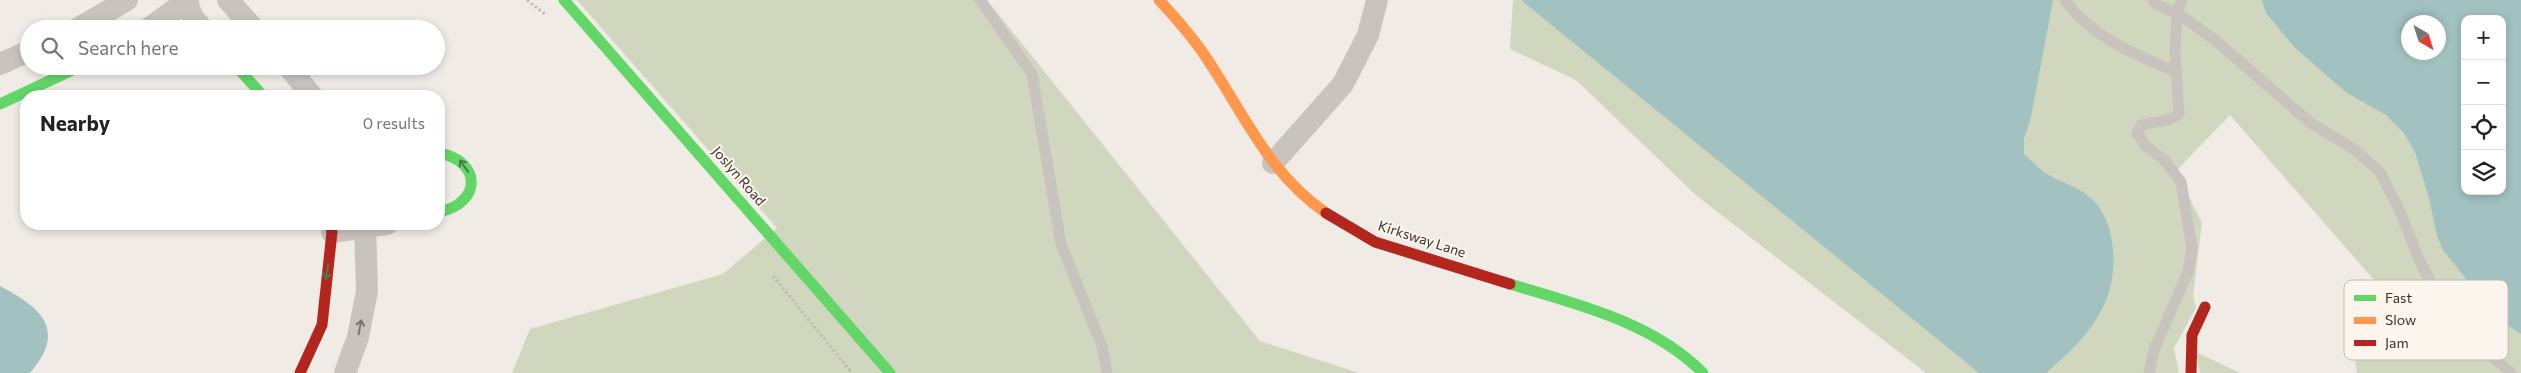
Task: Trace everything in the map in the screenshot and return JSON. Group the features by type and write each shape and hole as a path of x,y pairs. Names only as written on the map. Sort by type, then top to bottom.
{"street":[{"path":"93,20 127,0"},
{"path":"160,20 187,0 195,20"},
{"path":"228,0 246,20"},
{"name":"Joslyn Road","path":"564,0 890,373"},
{"name":"Kirksway Lane","path":"1159,0 1170,10 1209,61 1237,110 1273,163 1291,184 1322,210 1375,241 1619,321 1660,339 1703,373"},
{"path":"1273,163 1344,84 1368,35 1377,0"},
{"path":"0,64 20,55"},
{"path":"30,90 62,75"},
{"path":"244,75 258,90"},
{"path":"295,75 307,90"},
{"path":"0,104 20,95"},
{"path":"445,153 453,153 467,166 471,179 468,194 455,208 445,210"},
{"path":"300,373 322,325 331,230"},
{"path":"345,373 358,337 367,291 373,230"},
{"path":"2191,373 2192,335 2205,307"}],"lane":[{"path":"980,0 1032,74 1061,244 1102,346 1107,373"},
{"path":"2065,0 2076,15 2122,47 2176,72"},
{"path":"2153,0 2157,5 2177,13 2215,40 2312,124 2354,148 2380,172 2400,209 2418,257 2430,280"},
{"path":"2149,373 2154,350 2188,272 2192,248 2181,182 2165,161 2140,140 2137,133 2141,124 2154,121 2169,121 2179,114 2176,72 2177,13 2182,0"},
{"path":"2496,360 2511,373"}],"green space":[{"path":"577,0 987,0 1260,341 1359,373 512,373 530,329 723,274 777,228"},
{"path":"1513,0 2521,0 2521,373 2357,373 2355,360 2508,360 2508,280 2374,280 2230,115 2176,171 2202,223 2193,295 2196,308 2174,348 2179,373 1926,373 1697,196 1576,80 1510,49"},
{"path":"2196,352 2240,373 2200,373"}],"water":[{"path":"1521,0 2053,0 2031,117 2024,139 2024,154 2047,174 2089,196 2105,217 2112,242 2113,269 2105,304 2086,334 2046,373 1979,373"},
{"path":"2262,0 2521,0 2521,334 2508,326 2508,280 2467,280 2443,250 2437,236 2429,198 2415,152 2403,132 2386,115 2347,93 2295,48 2266,13"},
{"path":"0,286 27,302 37,311 44,321 48,332 47,344 30,373 0,373"}],"traffic: fast":[{"path":"564,0 890,373"},
{"path":"30,90 62,75"},
{"path":"244,75 258,90"},
{"path":"0,104 20,95"},
{"path":"445,155 453,157 463,164 469,173 471,182 469,191 463,200 445,210"},
{"path":"1510,284 1587,308 1637,328 1661,340 1683,355 1703,373"}],"traffic: slow":[{"path":"1159,0 1201,50 1271,158 1305,197 1326,213"}],"traffic: jam":[{"path":"1326,213 1375,242 1510,284"},
{"path":"300,373 322,325 332,230"},
{"path":"2191,373 2192,335 2205,307"}]}
